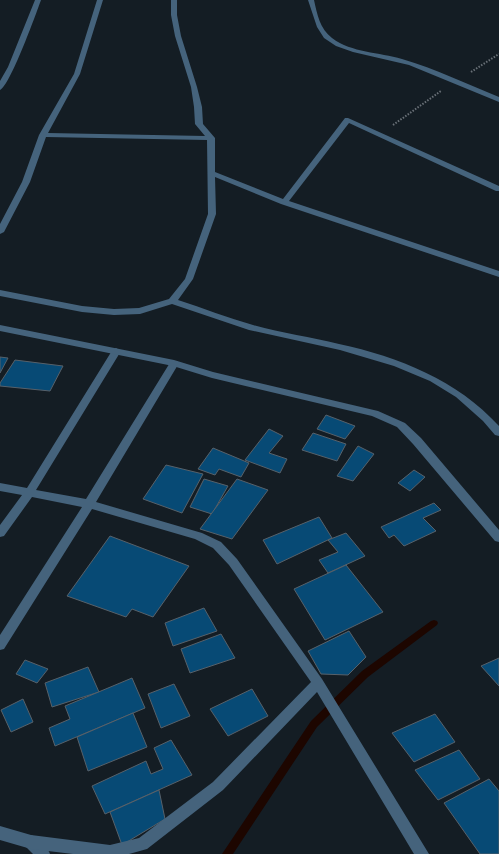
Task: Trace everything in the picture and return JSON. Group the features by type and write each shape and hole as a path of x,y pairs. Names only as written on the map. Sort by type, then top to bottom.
{"street":[{"path":"0,88 11,67 38,0"},
{"path":"0,232 26,182 42,135 78,74 100,0"},
{"path":"0,293 82,309 114,312 140,311 172,301 189,279 212,214 211,138 199,124 198,107 194,88 178,36 174,15 174,0"},
{"path":"311,0 316,21 321,30 330,39 343,47 400,60 499,100"},
{"path":"284,202 348,120 377,135 499,189"},
{"path":"42,135 211,138"},
{"path":"211,173 284,202 499,274"},
{"path":"172,301 252,328 341,347 397,364 433,379 459,395 487,419 499,432"},
{"path":"0,328 174,363 212,375 376,413 401,425 417,441 499,538"},
{"path":"0,533 29,493 116,351"},
{"path":"0,646 89,504 174,363"},
{"path":"0,487 89,504 198,536 216,545 234,562 318,683 422,854"},
{"path":"0,833 31,842 110,852 142,844 218,786 318,683"},
{"path":"31,842 43,854"}],"path":[{"path":"377,135 499,54"}],"building":[{"path":"0,357 8,358 0,373"},
{"path":"15,360 63,366 50,391 0,386 0,383"},
{"path":"326,415 355,426 345,439 317,429"},
{"path":"269,429 283,436 269,453 287,459 280,473 245,460"},
{"path":"313,433 346,444 337,461 302,450"},
{"path":"358,446 374,454 353,481 337,476"},
{"path":"213,448 249,463 241,477 219,469 215,475 198,469"},
{"path":"166,465 203,474 182,513 143,499"},
{"path":"414,470 425,477 410,491 398,483"},
{"path":"204,479 228,486 212,514 190,507"},
{"path":"237,479 268,490 232,539 200,529"},
{"path":"434,503 441,510 423,518 436,531 404,546 394,535 389,538 381,527"},
{"path":"319,517 332,538 277,564 263,540"},
{"path":"346,533 365,556 328,573 319,560 338,552 328,540"},
{"path":"110,536 189,566 153,617 132,609 126,617 67,596"},
{"path":"346,565 383,612 325,640 294,589"},
{"path":"204,608 217,631 173,646 165,623"},
{"path":"349,631 366,657 348,675 321,674 308,651"},
{"path":"221,634 235,658 190,673 181,649"},
{"path":"499,658 499,686 481,666"},
{"path":"25,660 48,669 37,683 16,674"},
{"path":"88,667 99,692 52,707 45,683"},
{"path":"132,678 145,708 55,746 49,728 70,719 65,706"},
{"path":"174,684 190,716 161,728 148,694"},
{"path":"252,689 268,716 228,736 210,709"},
{"path":"23,699 33,722 11,732 1,710"},
{"path":"133,713 147,747 88,771 77,737"},
{"path":"435,714 455,742 414,762 392,733"},
{"path":"171,740 192,775 105,814 92,786 146,761 151,774 163,769 154,748"},
{"path":"459,750 480,779 438,800 415,770"},
{"path":"489,779 499,791 499,854 480,854 444,803"},
{"path":"159,790 165,819 122,845 110,812"}],"waterway":[{"path":"227,854 314,724 365,674 434,623"}]}
